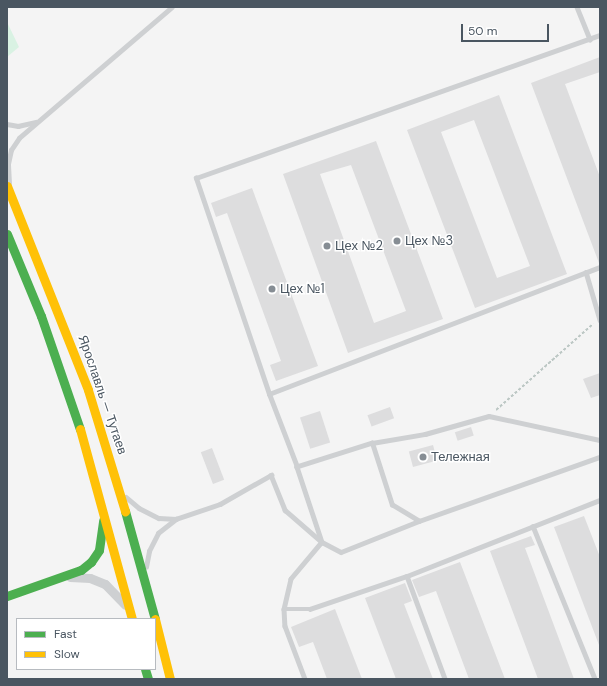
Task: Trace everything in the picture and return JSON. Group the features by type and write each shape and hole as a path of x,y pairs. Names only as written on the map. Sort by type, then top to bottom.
{"main road":[{"name":"Ярославль — Тутаев","path":"9,190 88,390 116,478 155,618"},
{"path":"7,234 41,316 74,410 103,508 131,616"},
{"path":"7,596 61,578 80,570 91,562 99,550 103,508"},
{"name":"Ярославль — Тутаев","path":"156,623 170,679"}],"street":[{"path":"61,578 90,578 105,584 116,593 131,616"}],"lane":[{"path":"9,190 8,178 11,150 36,122 172,7"},
{"path":"577,7 590,39"},
{"path":"322,542 297,467 269,394 196,178 600,35"},
{"path":"7,124 18,126 36,122"},
{"path":"269,394 600,267"},
{"path":"586,272 599,320"},
{"path":"297,467 372,443 425,434 489,416 600,440"},
{"path":"372,443 392,505 419,522"},
{"path":"144,576 152,545 158,533 176,519 220,504 271,475 284,510 322,542 341,552 419,522 600,457"},
{"path":"116,478 125,496 139,508 159,518 176,519"},
{"path":"284,609 310,609 406,576 600,500"},
{"path":"533,526 595,679"},
{"path":"305,679 284,626 284,609 291,579 322,542"},
{"path":"406,576 445,679"}],"path":[{"path":"489,416 599,320"}],"green space":[{"path":"7,22 19,47 7,57"}],"building":[{"path":"600,57 600,72 565,84 600,177 599,263 531,83"},
{"path":"499,95 567,274 475,308 407,130","holes":["474,120 530,266 497,278 441,132"]},
{"path":"376,141 443,319 348,353 283,174","holes":["351,165 406,311 374,323 320,174"]},
{"name":"Цех №1","path":"252,188 318,366 276,381 270,365 281,361 227,213 216,217 211,203"},
{"path":"600,373 600,395 591,398 583,379"},
{"path":"390,407 394,418 372,426 367,415"},
{"path":"320,411 330,442 310,449 300,417"},
{"path":"471,427 474,436 458,441 455,432"},
{"name":"Тележная","path":"433,445 437,460 413,467 409,451"},
{"path":"212,448 224,480 213,484 201,452"},
{"path":"584,516 600,557 599,645 554,527"},
{"path":"531,536 535,545 525,548 574,679 538,679 490,551"},
{"path":"460,562 505,679 469,679 436,591 419,597 412,580"},
{"path":"405,583 412,601 404,604 433,679 396,679 365,598"},
{"path":"335,609 362,679 327,679 313,642 299,647 291,627"}],"traffic: fast":[{"path":"7,234 41,316 80,429"},
{"path":"125,511 155,618"},
{"path":"7,596 81,570 91,562 99,550 103,520"},
{"path":"145,670 148,679"}],"traffic: slow":[{"path":"7,186 88,390 125,511"},
{"path":"80,429 132,618"},
{"path":"156,623 170,679"}],"place":[{"name":"Цех №3","path":"397,241"},
{"name":"Цех №2","path":"327,246"},
{"name":"Цех №1","path":"272,289"},
{"name":"Тележная","path":"423,457"}]}
